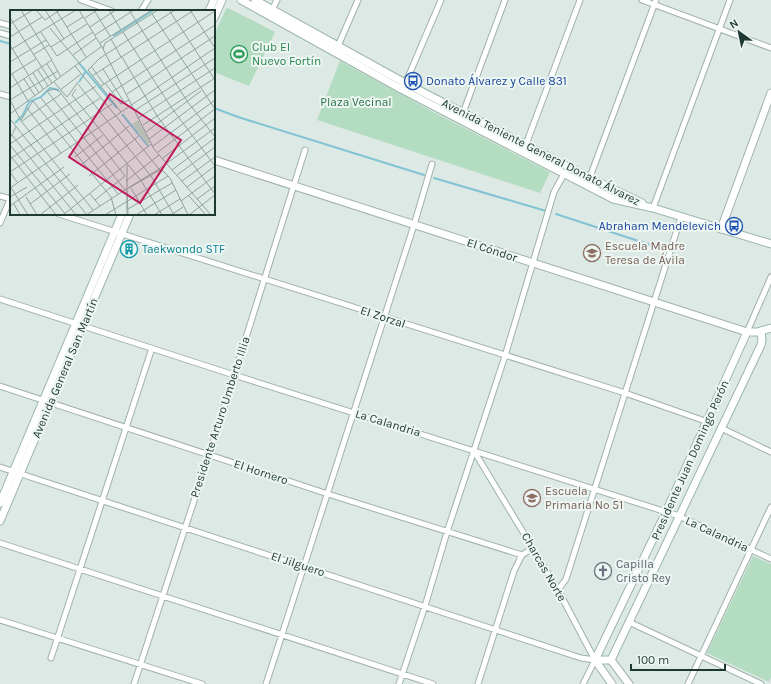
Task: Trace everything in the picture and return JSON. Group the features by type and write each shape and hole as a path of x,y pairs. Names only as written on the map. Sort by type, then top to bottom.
{"main road":[{"path":"209,10 214,0"},
{"path":"215,16 222,0"},
{"name":"Avenida Teniente General Donato Álvarez","path":"241,0 524,148 653,208"},
{"name":"Avenida Teniente General Donato Álvarez","path":"255,0 338,46 403,86 464,113 524,148 564,174 613,199 653,208"},
{"path":"721,229 771,93"},
{"name":"El Cóndor","path":"215,160 747,332 761,331 771,328"},
{"path":"653,208 771,244"},
{"name":"Avenida General San Martín","path":"0,503 16,473 47,402 83,326 118,233 122,215"},
{"name":"Avenida General San Martín","path":"47,402 75,324 118,233 129,215"},
{"name":"Presidente Juan Domingo Perón","path":"611,660 761,345 761,331"},
{"name":"Presidente Juan Domingo Perón","path":"596,660 708,422 747,332"},
{"name":"Avenida General San Martín","path":"0,521 16,473"},
{"path":"596,660 611,660 629,684"},
{"name":"Charcas Norte","path":"596,660 612,684"}],"street":[{"path":"81,0 109,10"},
{"path":"142,10 148,0"},
{"path":"272,10 277,0"},
{"path":"338,46 358,0"},
{"path":"403,86 441,0"},
{"path":"464,113 505,0"},
{"path":"524,148 580,0"},
{"path":"642,0 655,2 719,30 771,48"},
{"path":"653,208 730,0"},
{"path":"587,185 655,2"},
{"path":"0,23 10,26"},
{"path":"0,33 10,36"},
{"path":"0,94 10,97"},
{"name":"Presidente Arturo Umberto Illia","path":"134,684 139,664 209,455 305,150"},
{"path":"266,684 305,567 432,164"},
{"path":"399,684 505,356 554,192 564,174"},
{"path":"0,196 10,198"},
{"path":"0,223 10,200"},
{"name":"El Zorzal","path":"61,215 625,393 708,422"},
{"path":"558,590 566,579 681,217"},
{"name":"Presidente Juan Domingo Perón","path":"747,332 771,277"},
{"name":"La Calandria","path":"0,299 234,375 680,516 771,559"},
{"path":"51,658 152,348"},
{"name":"El Hornero","path":"0,386 328,494 522,555"},
{"path":"721,428 771,452"},
{"name":"Charcas Norte","path":"474,451 558,590 596,660"},
{"name":"El Jilguero","path":"0,467 581,658 596,660"},
{"path":"688,684 771,508"},
{"path":"0,543 433,684"},
{"path":"478,684 512,578 522,555 533,548"},
{"path":"0,620 202,684"},
{"path":"629,622 761,684"},
{"name":"Presidente Juan Domingo Perón","path":"583,684 596,660"}],"green space":[{"name":"Club El Nuevo Fortín","path":"228,8 275,32 249,86 215,72 215,33 226,9"},
{"name":"Plaza Vecinal","path":"340,61 437,114 550,172 540,193 317,120"},
{"path":"753,556 771,564 771,677 769,682 707,653"}],"waterway":[{"path":"0,41 10,44"},
{"path":"215,108 238,117 424,175"},
{"path":"434,178 546,211"},
{"path":"556,214 663,249"}],"place":[{"name":"Club El Nuevo Fortín","path":"239,54"},
{"name":"Donato Álvarez y Calle 831","path":"413,81"},
{"name":"Abraham Mendelevich","path":"734,226"},
{"name":"Taekwondo STF","path":"129,249"},
{"name":"Escuela Madre Teresa de Ávila","path":"592,253"},
{"name":"Escuela Primaria Nº 51","path":"532,498"},
{"name":"Capilla Cristo Rey","path":"603,571"}]}
